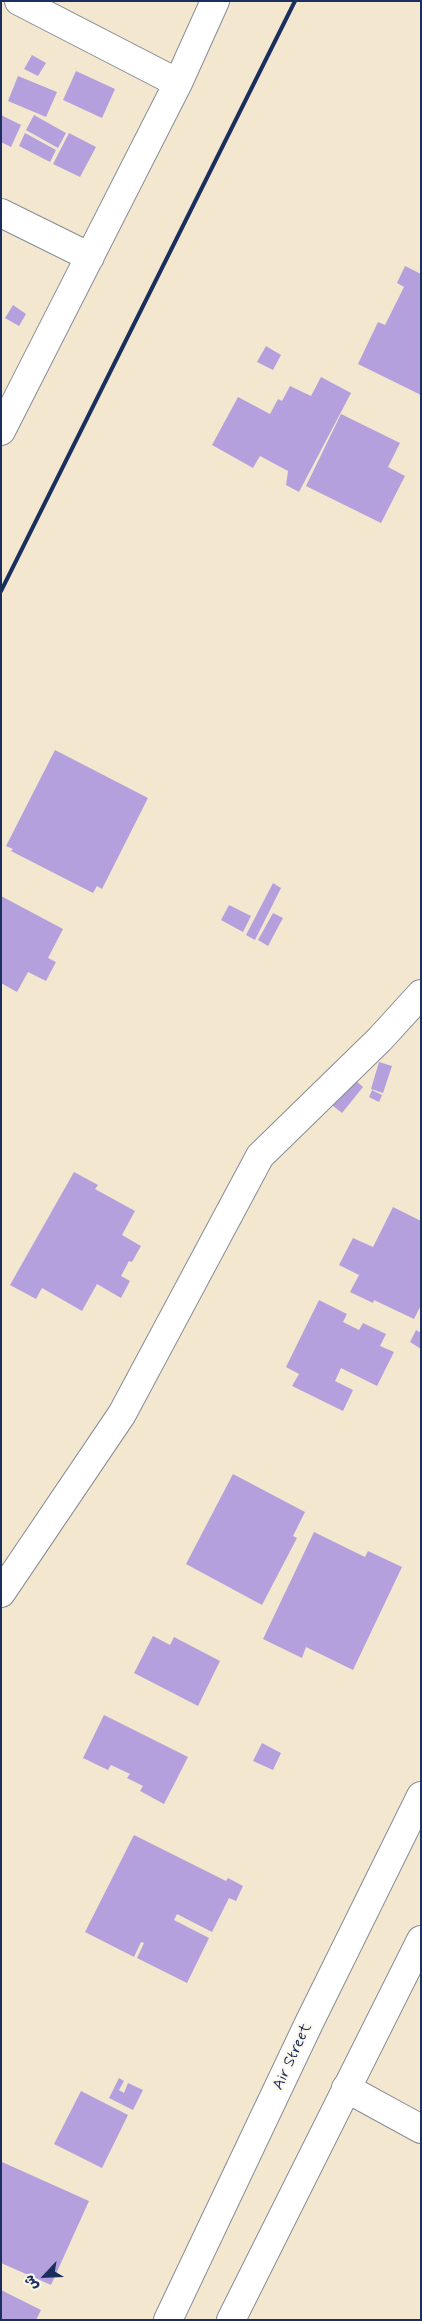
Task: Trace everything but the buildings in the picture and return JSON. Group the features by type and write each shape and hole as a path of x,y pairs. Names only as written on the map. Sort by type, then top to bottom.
{"main road":[{"path":"19,1 178,83"},
{"path":"3,425 178,83 215,1"},
{"path":"1,213 90,258"},
{"path":"1,1593 122,1414 260,1156 380,1039 421,994"},
{"name":"Air Street","path":"168,2320 304,2032 421,1796"},
{"path":"231,2320 421,1940"},
{"path":"346,2088 421,2129"}],"railway":[{"path":"1,591 295,1"}]}
